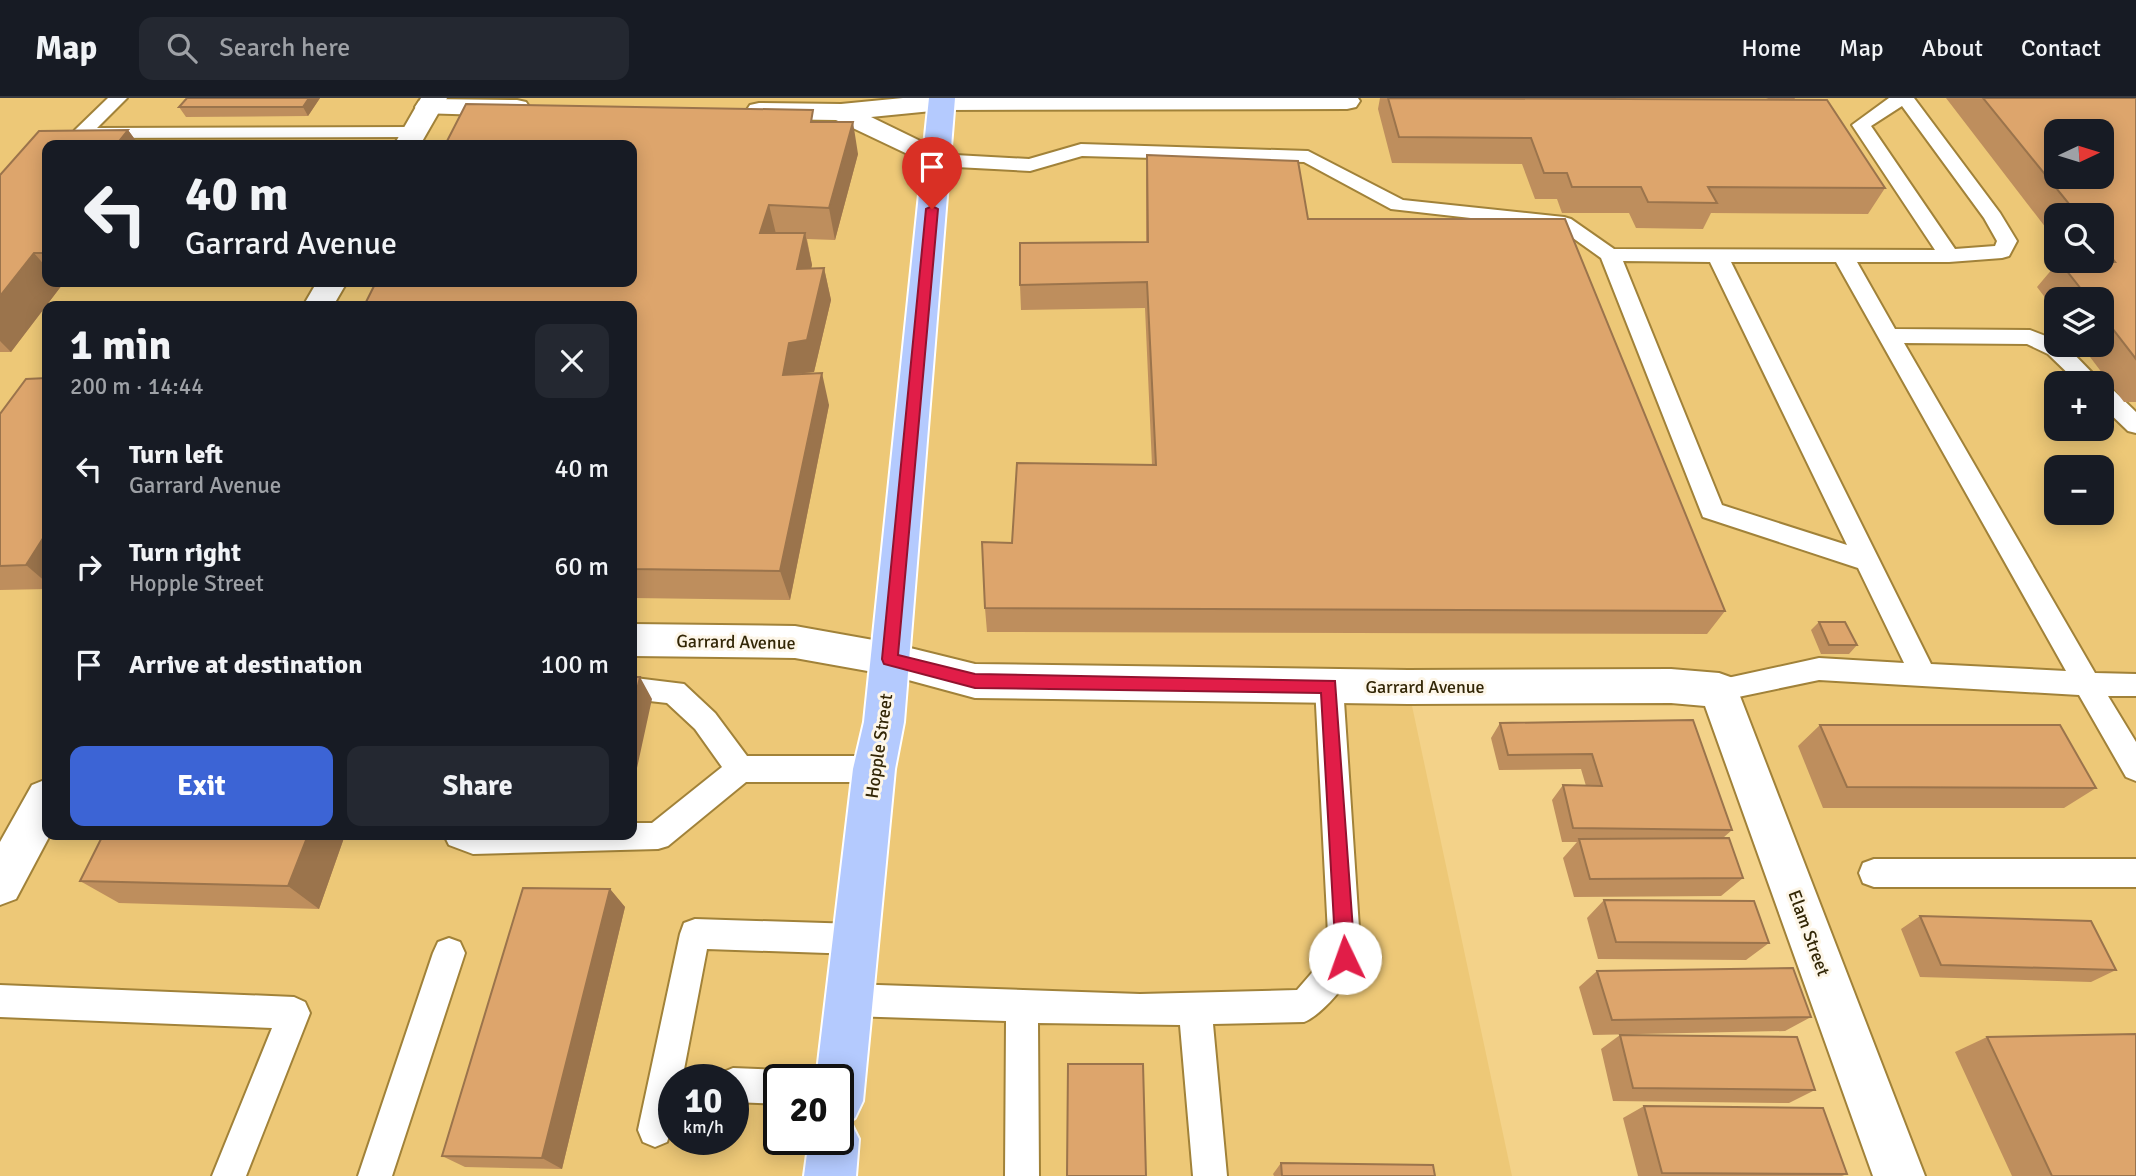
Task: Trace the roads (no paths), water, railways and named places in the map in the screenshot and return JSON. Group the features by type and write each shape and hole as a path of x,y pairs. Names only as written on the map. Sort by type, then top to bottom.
{"main road":[{"name":"Hopple Street","path":"842,1064 874,769 884,722 942,100"},
{"path":"830,1176 832,1155"}],"street":[{"path":"740,111 841,113 942,100 1335,100"},
{"path":"411,139 431,103 537,109"},
{"path":"841,113 937,160"},
{"name":"Garrard Avenue","path":"637,640 795,642 890,659 975,681 1329,686 1671,686 1719,690"},
{"name":"Elam Street","path":"1719,690 1899,1176"},
{"path":"0,884 42,807"}],"lane":[{"path":"118,98 81,134 411,139"},
{"path":"1610,255 1949,256 2002,252 2007,241 1993,217 1903,98 1861,125 1949,256"},
{"path":"937,160 1030,165 1081,150 1308,157 1398,205 1564,223 1610,255 1712,512 1867,561"},
{"path":"1843,256 2136,768"},
{"path":"1718,257 1923,674"},
{"path":"1887,336 2030,337 2056,349 2079,371"},
{"path":"2114,404 2136,425"},
{"path":"1719,690 1819,669 2136,685"},
{"path":"849,1000 1140,1010 1304,1006 1345,958 1329,686"},
{"path":"637,688 674,692 705,721 740,769"},
{"path":"637,836 658,836 740,769 874,769"},
{"path":"1874,873 2136,873"},
{"path":"672,1064 695,934 856,939"},
{"path":"375,1176 449,953"},
{"path":"0,1001 294,1013 229,1176"},
{"path":"1022,1006 1022,1176"},
{"path":"1195,1008 1210,1176"},
{"path":"655,1130 658,1120"}]}
